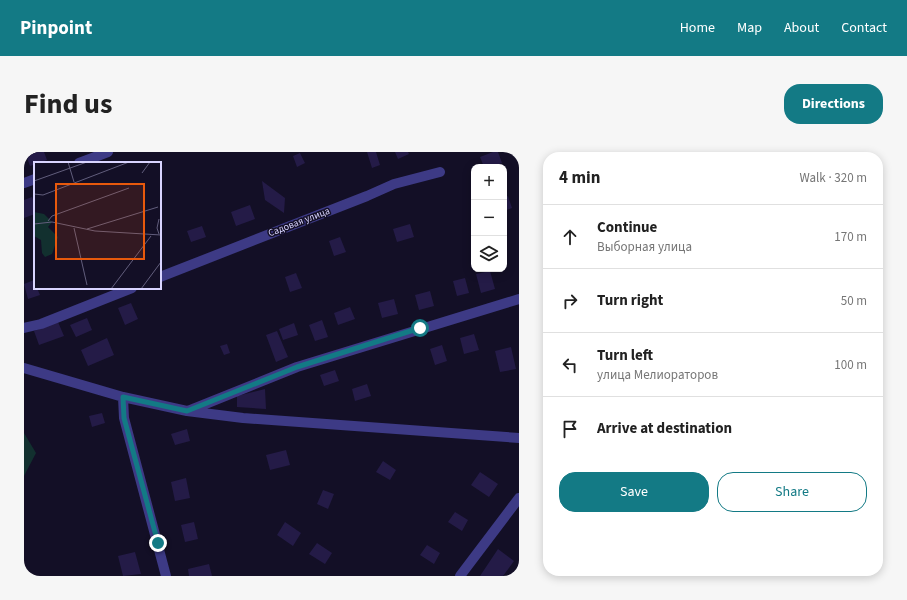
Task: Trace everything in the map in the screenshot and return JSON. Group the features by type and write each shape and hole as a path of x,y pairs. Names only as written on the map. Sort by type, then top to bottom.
{"street":[{"path":"82,162 108,152"},
{"name":"Садовая улица","path":"161,277 394,184 440,172"},
{"path":"24,183 34,179"},
{"path":"24,328 41,324 129,289"},
{"path":"187,411 297,367 519,299"},
{"path":"24,368 123,397 187,411 243,418 519,438"},
{"path":"123,397 124,418 166,576"},
{"path":"460,576 519,498"}],"green space":[{"path":"24,433 36,453 24,476"}],"building":[{"path":"25,152 44,152 47,160 34,162 34,165 30,166"},
{"path":"367,152 376,152 380,165 372,168"},
{"path":"395,152 408,152 409,154 398,159"},
{"path":"493,152 498,152 502,163 483,164 480,157"},
{"path":"300,153 305,163 297,167 293,156"},
{"path":"262,181 285,198 284,213 265,200"},
{"path":"507,196 512,208 507,210 507,200"},
{"path":"32,197 34,202 34,214 24,218 24,200"},
{"path":"250,205 255,219 236,226 231,212"},
{"path":"410,224 414,237 397,242 393,229"},
{"path":"202,226 206,237 191,242 187,231"},
{"path":"340,237 346,252 334,256 329,241"},
{"path":"490,272 495,289 481,293 476,274"},
{"path":"296,273 302,288 290,292 285,277"},
{"path":"465,278 469,293 457,296 453,281"},
{"path":"34,280 34,289 37,289 40,295 28,299 24,284"},
{"path":"430,291 434,306 419,310 415,295"},
{"path":"394,299 398,314 382,318 378,303"},
{"path":"131,303 138,319 125,325 118,308"},
{"path":"350,307 355,319 338,325 334,313"},
{"path":"87,318 92,330 76,337 70,325"},
{"path":"322,320 328,337 315,341 309,325"},
{"path":"58,322 64,336 39,345 34,331"},
{"path":"294,323 298,335 283,340 279,329"},
{"path":"277,331 288,357 276,362 266,335"},
{"path":"474,334 479,350 464,354 460,338"},
{"path":"107,338 114,355 88,366 81,350"},
{"path":"227,344 230,353 224,355 220,346"},
{"path":"442,345 447,361 435,365 430,349"},
{"path":"511,347 516,369 500,372 495,351"},
{"path":"335,370 339,381 324,386 320,375"},
{"path":"367,384 371,396 355,401 352,389"},
{"path":"265,389 266,409 237,407 237,396"},
{"path":"102,413 105,423 92,427 89,416"},
{"path":"187,429 190,441 175,445 171,434"},
{"path":"286,450 290,465 270,470 266,455"},
{"path":"383,461 396,470 390,480 376,472"},
{"path":"480,472 498,484 489,497 471,485"},
{"path":"186,478 190,498 175,501 171,482"},
{"path":"323,490 334,494 328,509 317,504"},
{"path":"455,512 468,520 462,531 448,522"},
{"path":"194,522 198,539 185,542 181,525"},
{"path":"285,522 301,533 293,546 277,535"},
{"path":"317,543 332,553 325,564 309,554"},
{"path":"427,545 440,553 434,564 420,555"},
{"path":"498,549 514,561 503,576 480,576"},
{"path":"135,552 141,574 123,576 118,556"},
{"path":"209,564 212,576 189,576 188,569"}],"route":[{"path":"158,543 124,418 123,397 187,411 297,367 420,328"}]}
